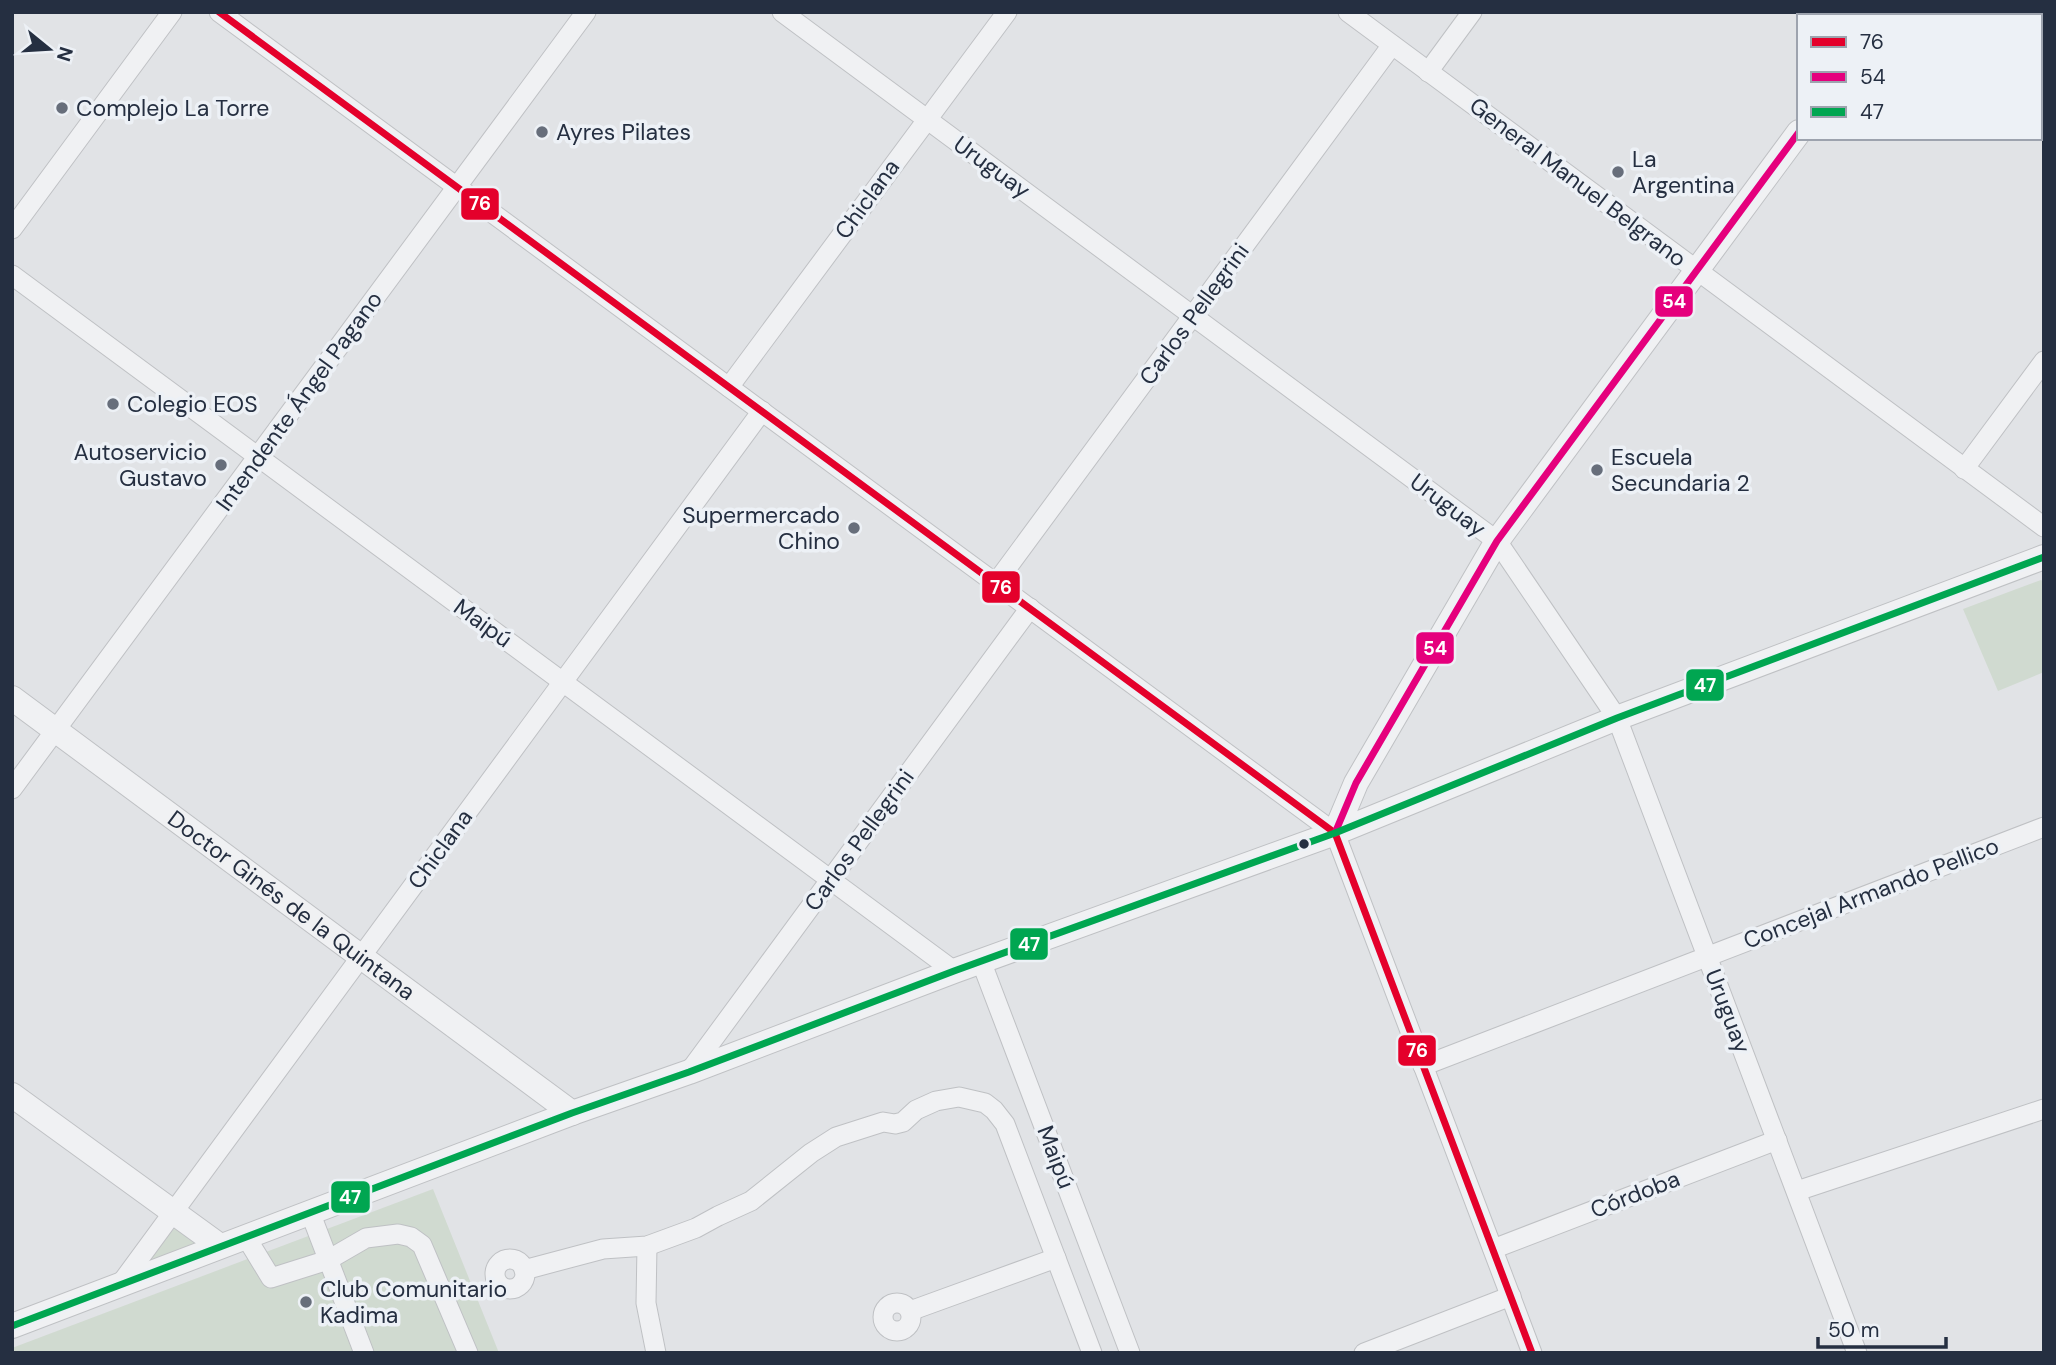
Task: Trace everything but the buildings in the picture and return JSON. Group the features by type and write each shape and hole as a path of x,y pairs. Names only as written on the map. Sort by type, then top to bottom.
{"street":[{"path":"12,229 172,12"},
{"path":"219,12 1335,833 1532,1353"},
{"name":"Intendente Ángel Pagano","path":"12,789 586,12"},
{"name":"Uruguay","path":"782,12 1497,541 1617,718 1857,1353"},
{"name":"Chiclana","path":"729,387 1007,12"},
{"name":"General Manuel Belgrano","path":"1348,12 2044,527"},
{"path":"1428,72 1472,12"},
{"name":"Carlos Pellegrini","path":"996,583 1392,45"},
{"path":"1335,833 1356,783 1497,541 1797,135"},
{"name":"Maipú","path":"12,275 954,971"},
{"path":"1964,469 2044,361"},
{"name":"Chiclana","path":"118,1286 762,411"},
{"path":"12,1326 572,1113 1335,833 1617,718 2044,556"},
{"name":"Carlos Pellegrini","path":"689,1072 1030,608"},
{"name":"Doctor Ginés de la Quintana","path":"12,698 572,1113"},
{"name":"Concejal Armando Pellico","path":"1423,1066 2044,827"},
{"name":"Maipú","path":"981,961 1130,1353"},
{"path":"12,1095 220,1246"},
{"path":"524,1270 603,1249 647,1246 663,1242 751,1201 811,1153 836,1137 883,1122 903,1122 916,1110 936,1101 959,1097 985,1102 1005,1124 1092,1353"},
{"path":"1797,1191 2044,1109"},
{"name":"Córdoba","path":"1493,1249 1777,1140"},
{"path":"310,1212 364,1353"},
{"path":"246,1237 271,1278 328,1260 366,1238 398,1234 411,1237 422,1245 468,1353"},
{"path":"647,1246 646,1303 656,1353"},
{"path":"910,1311 1056,1258"},
{"path":"1364,1353 1511,1296"}],"shaded area":[{"path":"2041,580 2044,582 2044,672 1998,691 1963,609"},
{"name":"Club Comunitario Kadima","path":"433,1189 499,1353 12,1353 12,1348"},
{"path":"174,1229 180,1230 199,1246 146,1262"}],"transit line":[{"name":"76","path":"219,12 1335,833 1532,1353"},
{"name":"54","path":"1335,833 1356,783 1497,541 1797,135"},
{"name":"47","path":"12,1326 572,1113 1335,833 1617,718 2044,557"}],"place":[{"name":"Complejo La Torre","path":"62,108"},
{"name":"Ayres Pilates","path":"542,132"},
{"name":"La Argentina","path":"1618,172"},
{"name":"Colegio EOS","path":"113,404"},
{"name":"Autoservicio Gustavo","path":"221,465"},
{"name":"Escuela Secundaria 2","path":"1597,470"},
{"name":"Supermercado Chino","path":"854,528"},
{"name":"Club Comunitario Kadima","path":"306,1302"}]}
